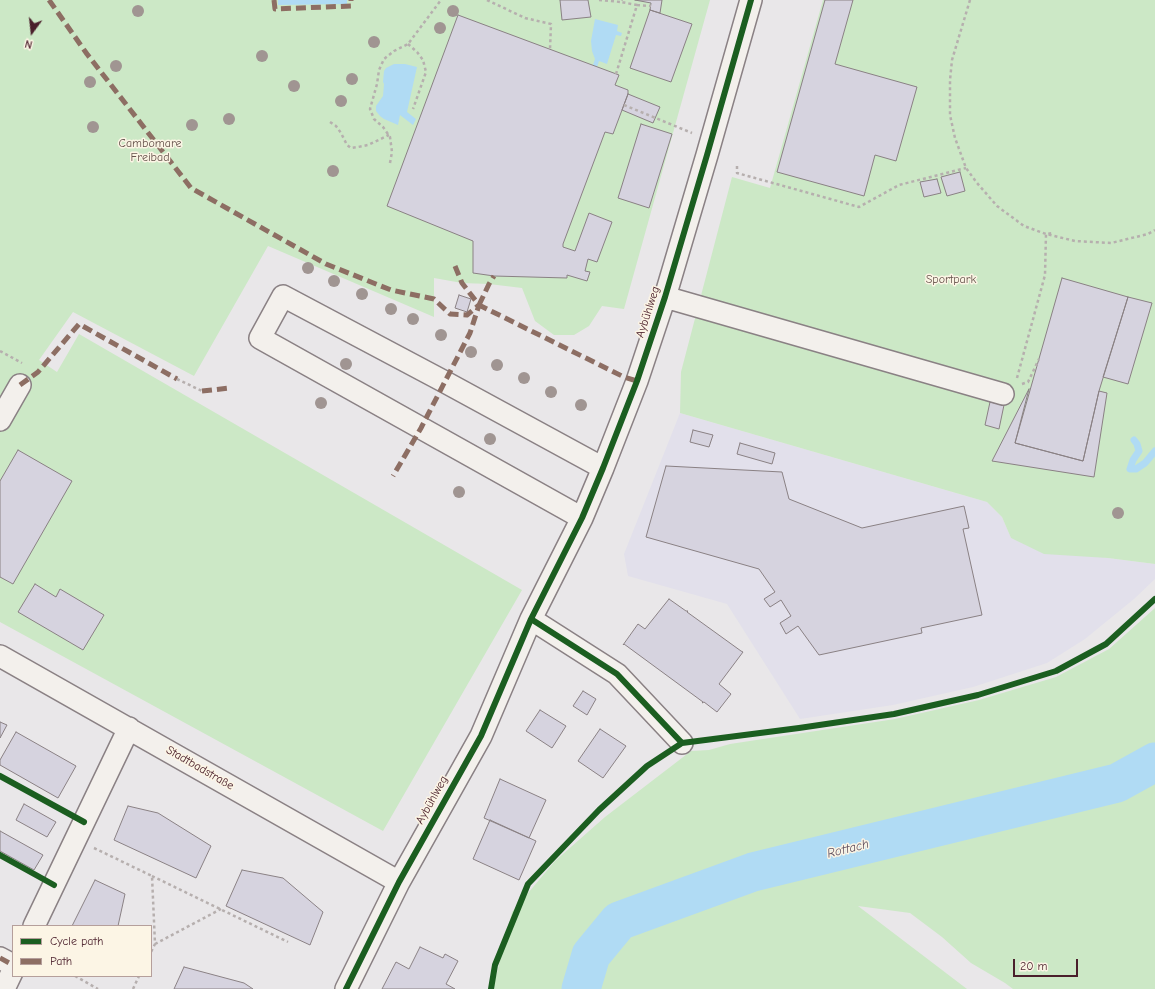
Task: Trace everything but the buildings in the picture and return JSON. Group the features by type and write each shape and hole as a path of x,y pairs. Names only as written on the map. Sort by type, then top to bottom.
{"street":[{"name":"Aybühlweg","path":"346,989 399,882 481,736 531,619 582,518 637,382 665,297 751,0"},
{"path":"582,518 260,338 283,296 438,378 602,468"},
{"path":"665,297 1011,390"},
{"path":"0,420 20,385"},
{"path":"531,619 617,674 682,743"},
{"name":"Stadtbadstraße","path":"0,656 399,882"},
{"path":"34,925 129,728"},
{"path":"0,958 12,964"},
{"path":"4,989 12,972"}],"path":[{"path":"390,163 392,152 390,137 383,126 374,119 370,108 377,84 379,70 384,59 394,51 408,44 441,0"},
{"path":"487,0 525,18 551,24 550,49"},
{"path":"600,0 622,1 637,5 651,6"},
{"path":"970,0 952,60 950,80 950,115 955,138 966,168 977,183 997,206 1024,226 1046,234 1075,241 1111,243 1148,234 1155,230"},
{"path":"616,74 637,5"},
{"path":"408,44 423,60 426,72 413,109"},
{"path":"624,105 711,141"},
{"path":"330,122 341,132 347,145 351,148 368,145 388,135"},
{"path":"737,166 737,173 859,207 899,185 966,168"},
{"path":"1046,234 1054,233"},
{"path":"1011,390 1017,377 1045,276 1046,234"},
{"path":"0,351 26,365"},
{"path":"1011,390 1028,382 1039,359"},
{"path":"177,378 202,391"},
{"path":"76,839 288,942"},
{"path":"152,876 155,944 152,950"},
{"path":"155,944 221,909"},
{"path":"77,977 98,989"},
{"path":"133,989 139,977"}],"shaded area":[{"path":"680,413 987,502 1002,517 1011,538 1108,558 1155,564 1155,579 1134,599 1085,639 1047,663 973,687 893,705 800,719 727,604 628,576 624,554"}],"green space":[{"name":"Cambomare Freibad","path":"0,0 710,0 624,309 602,306 589,326 574,335 554,335 535,321 522,288 489,284 462,283 434,278 434,317 268,246 194,376 73,312 39,360 57,372 79,334 522,590 383,831 0,622"},
{"name":"Sportpark","path":"823,0 1155,0 1155,564 1108,558 1044,554 1011,538 1002,517 987,502 680,413 681,372 732,177 770,188"},
{"path":"1155,608 1155,989 1013,989 971,963 942,937 910,913 858,906 967,989 493,989 512,912 555,861 605,817 691,751 709,750 730,744 895,719 979,700 1056,677 1109,649"}],"water":[{"path":"278,0 347,0 347,4 278,5"},
{"path":"595,19 618,25 617,31 622,33 621,36 616,35 607,64 599,61 597,67 593,65 595,59 591,41"},
{"path":"394,64 405,64 417,67 407,112 416,119 413,125 400,115 398,125 384,119 376,111 376,106 383,96 384,71 386,68"}],"waterway":[{"path":"1134,440 1139,451 1133,460 1130,469 1136,469 1145,463 1155,451"},
{"name":"Rottach","path":"581,989 591,955 619,921 753,872 1117,783 1155,762"}],"marked path":[{"path":"49,0 87,54 191,188 326,264 391,290 434,299 450,314 467,315 479,305 470,333 421,428 393,476"},
{"path":"274,0 275,9 351,6 351,0"},
{"path":"455,266 462,283 479,305 624,377 637,381"},
{"path":"479,305 494,276"},
{"path":"20,385 38,372 79,324 177,379"},
{"path":"202,391 230,388"},
{"path":"0,958 12,964"}],"cycle path":[{"path":"346,989 399,882 481,736 531,619 582,518 603,468 637,381 665,297 751,0"},
{"path":"491,989 495,965 528,884 599,810 647,766 682,743 894,714 978,695 1056,671 1106,644 1155,599"},
{"path":"531,619 617,674 682,743"},
{"path":"0,776 84,822"},
{"path":"0,855 54,885"}]}
